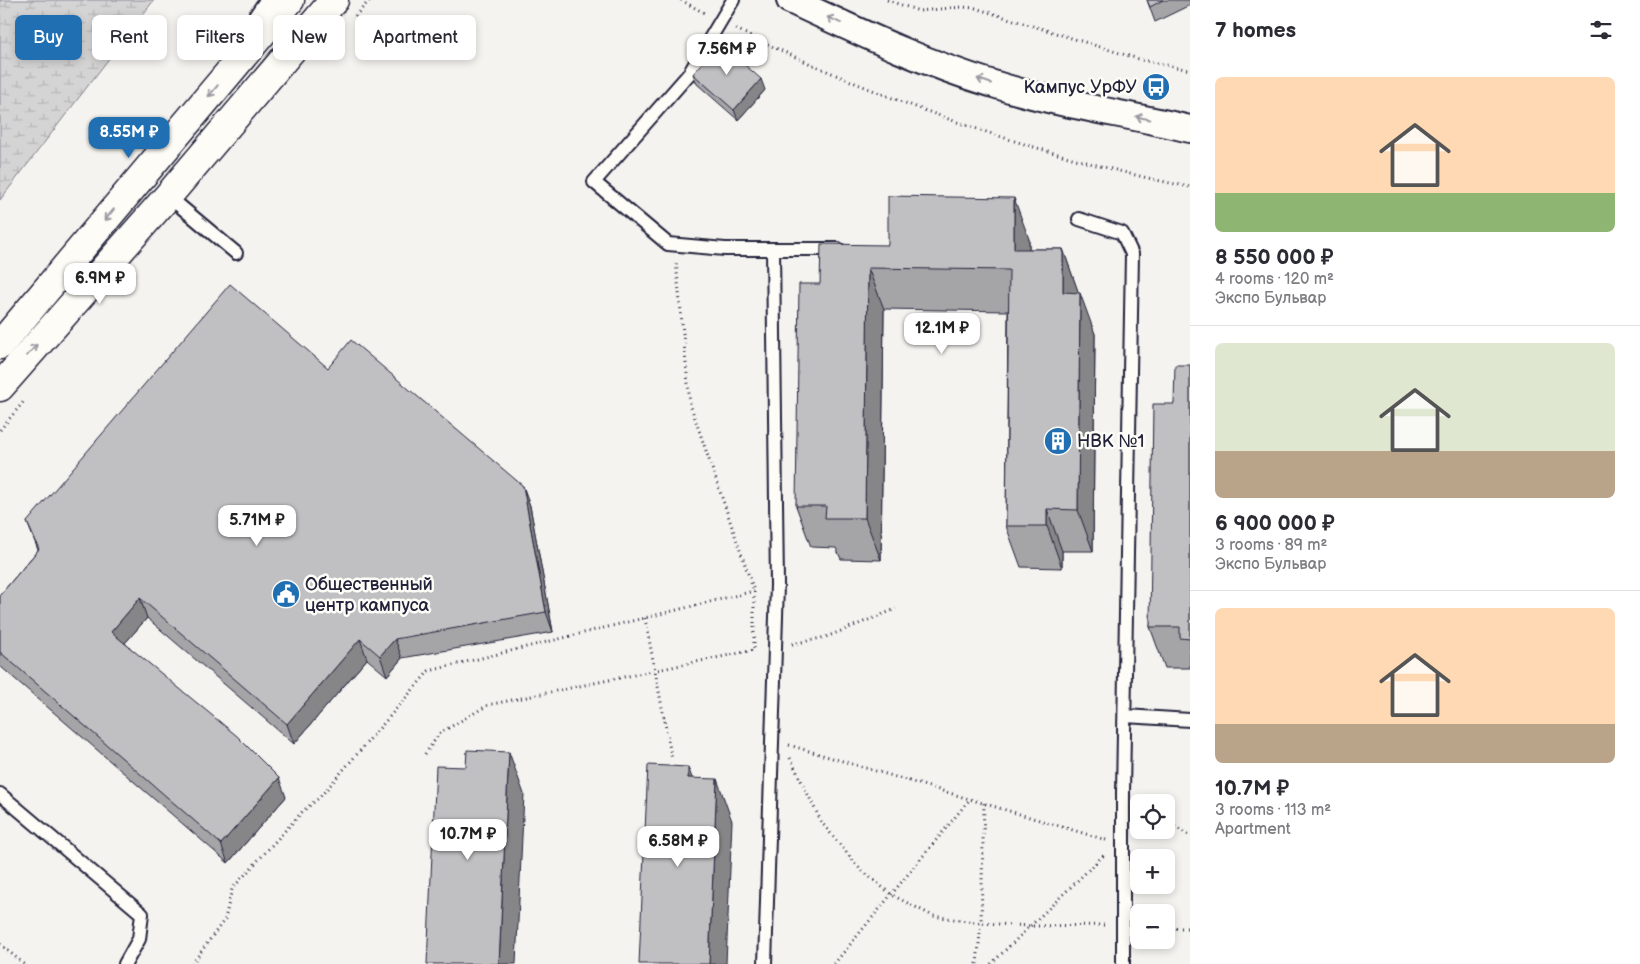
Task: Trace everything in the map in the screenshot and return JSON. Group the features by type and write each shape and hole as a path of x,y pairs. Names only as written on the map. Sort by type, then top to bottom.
{"street":[{"path":"0,345 290,0"},
{"path":"0,387 168,196 334,0"},
{"path":"790,0 932,62 990,83 1063,103 1146,119 1190,130"}],"lane":[{"path":"237,63 251,22 266,0"},
{"path":"733,0 689,74 594,182 668,244 725,249 851,250"},
{"path":"168,196 236,253"},
{"path":"1079,219 1122,233 1132,254 1123,793 1123,964"},
{"path":"765,964 777,586 773,249"},
{"path":"1125,716 1190,720"},
{"path":"0,794 142,914 139,939 125,964"}],"path":[{"path":"681,0 720,22 807,63 915,108 970,128 1114,170 1190,187"},
{"path":"886,0 919,11 962,7 975,8 1142,60 1190,70"},
{"path":"425,754 440,733 488,705 754,650 754,592 690,404 676,262"},
{"path":"192,964 225,919 232,889 302,811 319,798 429,671 754,592"},
{"path":"786,645 826,637 896,609"},
{"path":"645,618 672,760"},
{"path":"783,744 1109,841"},
{"path":"787,752 822,823 860,869 892,895 933,916 981,923 1030,926 1124,926"},
{"path":"834,964 970,800"},
{"path":"978,964 984,804"},
{"path":"1175,826 1190,836"},
{"path":"991,964 1109,850"},
{"path":"1175,928 1190,928"},
{"path":"0,944 24,964"}],"green space":[{"path":"0,0 154,0 142,15 92,15 92,60 108,60 0,200"}],"building":[{"path":"1147,0 1163,0 1150,7"},
{"path":"720,43 761,79 734,110 693,74"},
{"name":"НВК №1","path":"888,196 1014,198 1014,249 1063,249 1063,292 1080,293 1078,510 1047,509 1047,526 1006,526 1009,270 868,268 865,518 825,518 826,506 796,506 799,284 820,284 821,244 888,245"},
{"name":"Общественный центр кампуса","path":"230,284 328,368 351,340 523,486 546,612 395,639 380,656 360,639 287,724 140,598 111,632 237,736 279,778 221,844 0,652 0,595 39,549 27,522"},
{"path":"1175,365 1190,365 1190,639 1180,638 1180,627 1150,627 1153,404 1174,404"},
{"path":"467,750 509,752 499,964 427,964 436,766 466,767"},
{"path":"648,765 688,767 688,778 717,779 709,964 639,964"}],"place":[{"name":"Кампус УрФУ","path":"1156,87"},
{"name":"НВК №1","path":"1058,441"},
{"name":"Общественный центр кампуса","path":"286,594"}]}
